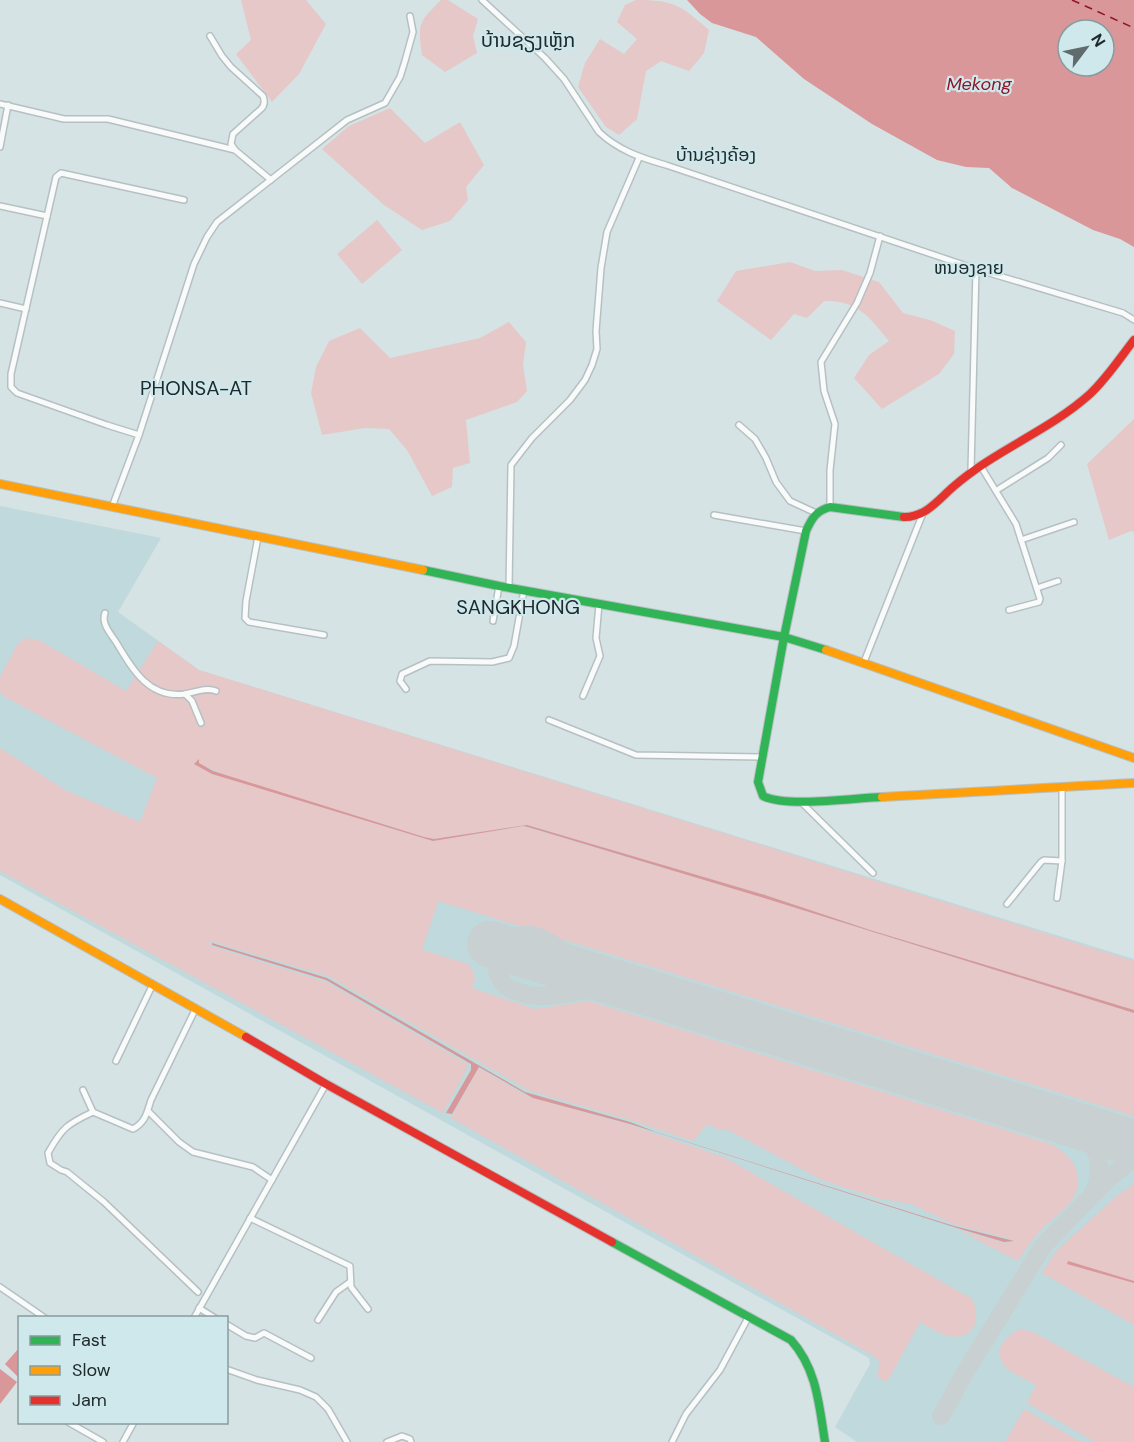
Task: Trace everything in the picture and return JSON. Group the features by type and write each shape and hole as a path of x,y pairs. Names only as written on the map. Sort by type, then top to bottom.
{"street":[{"path":"482,0 545,58 564,79 599,132 606,139 639,158 976,269 1123,313 1134,320"},
{"path":"112,507 140,435 194,264 207,237 217,222 347,120 385,103 400,77 405,61 413,32 410,16"},
{"path":"210,36 222,56 263,96 264,106 233,134 231,144 271,180"},
{"path":"0,104 64,119 108,119 236,150"},
{"path":"0,147 8,105"},
{"path":"508,588 511,465 532,438 570,400 585,380 592,365 597,350 596,331 601,268 607,232 639,158"},
{"path":"140,435 13,390 10,383 11,374 56,177 61,173 184,200"},
{"path":"0,206 47,216"},
{"path":"830,507 830,470 836,424 824,391 821,362 857,303 870,273 880,236"},
{"path":"971,470 976,269"},
{"path":"0,303 26,309"},
{"path":"1134,340 1109,374 1071,410 971,470 923,513 913,518 830,507 816,513 806,531 758,782 759,791 771,800 800,801 1134,783"},
{"path":"739,425 755,439 776,482 790,501 816,513"},
{"path":"997,490 1048,458 1061,445"},
{"path":"980,465 1016,524 1037,588 1039,602 1009,610"},
{"path":"0,484 508,588 784,637 864,662 1134,758"},
{"path":"864,662 923,513"},
{"path":"714,515 806,531"},
{"path":"1021,540 1074,522"},
{"path":"258,537 245,618 249,622 324,635"},
{"path":"1037,588 1058,581"},
{"path":"494,621 500,586"},
{"path":"405,688 400,681 402,674 430,661 492,662 511,657 524,590"},
{"path":"583,696 600,656 596,638 599,604"},
{"path":"105,613 103,617 106,626 130,665 146,684 156,690 171,694 210,689 216,691"},
{"path":"185,694 192,701 201,723"},
{"path":"549,720 636,755 761,757"},
{"path":"1057,898 1062,861 1062,787"},
{"path":"800,801 873,873"},
{"path":"1007,904 1041,861 1062,861"},
{"path":"0,899 196,1008 326,1084 791,1340 807,1360 815,1382 825,1442"},
{"path":"116,1061 153,984"},
{"path":"83,1090 93,1112 133,1129 139,1126 149,1112 151,1100 196,1008"},
{"path":"195,1316 326,1084"},
{"path":"93,1112 69,1122 58,1135 48,1153 50,1162 67,1172 104,1202 198,1292"},
{"path":"149,1112 179,1142 193,1152 253,1167 272,1180"},
{"path":"250,1218 348,1264 351,1269 350,1282 353,1292 368,1309"},
{"path":"318,1320 336,1292 350,1282"},
{"path":"0,1287 44,1316"},
{"path":"199,1308 213,1316"},
{"path":"672,1442 686,1414 720,1370 750,1316"},
{"path":"228,1325 246,1336 255,1338 264,1333 311,1358"},
{"path":"228,1369 257,1380 300,1389 316,1397 328,1408 347,1442"},
{"path":"72,1424 103,1442"},
{"path":"123,1442 133,1424"},
{"path":"387,1442 402,1436 410,1439 411,1442"}],"shaded area":[{"path":"241,0 306,0 326,24 299,74 272,102 236,54 251,40"},
{"path":"441,0 448,0 478,19 473,36 477,53 445,72 422,55 420,36 421,24"},
{"path":"636,0 669,3 691,15 709,30 704,53 689,71 661,61 646,71 637,119 619,135 606,127 578,87 585,63 600,39 624,54 637,39 617,22 625,5"},
{"path":"390,108 425,143 460,122 484,165 466,187 468,200 450,221 422,230 384,205 322,149 349,126"},
{"path":"377,220 402,250 362,284 337,254"},
{"path":"790,262 815,271 842,270 879,282 903,313 930,320 955,331 954,354 939,374 882,409 854,378 869,355 889,341 862,312 846,303 824,301 807,318 794,314 771,340 717,301 736,271"},
{"path":"509,322 526,342 523,365 527,391 517,402 466,420 470,463 453,468 452,487 432,496 407,450 389,429 365,428 322,435 311,393 316,367 329,341 360,328 390,358 480,338"},
{"path":"1134,419 1134,532 1131,531 1109,540 1087,464"},
{"path":"0,506 161,538 118,612 199,670 1134,959 1134,1442 857,1442 835,1427 870,1364 869,1358 0,875"},
{"path":"27,638 39,640 126,691 158,641 199,670 1134,961 1134,1010 870,930 765,895 527,825 434,839 237,780 194,764 212,774 433,841 523,826 1134,1013 1134,1116 438,901 422,950 469,964 475,976 472,988 535,1009 589,1001 1051,1144 1072,1162 1078,1178 1078,1187 1068,1205 1038,1233 1018,1261 958,1230 1004,1243 1015,1240 953,1224 911,1204 877,1198 822,1180 728,1130 717,1129 708,1124 692,1141 631,1120 530,1091 328,976 210,941 210,946 326,982 469,1065 443,1113 0,871 0,748 65,790 140,822 157,778 3,696 0,691 0,677 18,643"},
{"path":"479,1068 527,1096 630,1125 726,1158 972,1299 976,1315 973,1328 962,1336 954,1337 942,1334 920,1322 887,1382 878,1377 879,1361 874,1356 451,1118"},
{"path":"1134,1184 1134,1325 1042,1273 1056,1251 1119,1194"},
{"path":"1020,1329 1033,1332 1134,1387 1134,1442 1095,1442 1027,1403 1036,1385 1010,1371 1004,1365 1000,1353 1008,1337"},
{"path":"1024,1409 1081,1442 1005,1442"}],"water":[{"name":"Mekong","path":"687,0 1134,0 1134,247 1120,239 1093,230 1012,188 989,168 966,167 937,160 872,124 804,79 756,37 712,23"},
{"path":"199,759 199,763 213,771 424,837 434,839 527,825 765,895 870,930 1134,1010 1134,1013 528,827 433,841 212,774 194,764"},
{"path":"212,943 327,978 525,1092 630,1122 954,1226 1014,1241 1004,1242 630,1124 533,1098 479,1067 452,1114 446,1113 471,1070 471,1064 326,980 212,945"},
{"path":"1068,1261 1134,1281 1134,1283 1067,1264"},
{"path":"18,1349 18,1377 5,1364"},
{"path":"0,1369 17,1382 0,1404"}],"ferry route":[{"path":"1072,0 1134,28"}],"taxiway":[{"path":"598,977 556,947 532,935 513,938 500,952 497,961 500,979 507,987 529,995 559,994 616,986 629,986 640,990"},
{"path":"1079,1126 1086,1133 1098,1156 1099,1173 1094,1192"},
{"path":"941,1416 1043,1246 1109,1178 1134,1158"}],"runway":[{"path":"490,944 1134,1143"}],"traffic: fast":[{"path":"882,797 804,802 774,800 763,796 758,782 784,637 806,531 810,522 818,513 830,507 904,517"},
{"path":"423,570 499,586 784,637 826,650"},
{"path":"612,1242 791,1340 800,1351 812,1375 825,1442"}],"traffic: slow":[{"path":"0,484 423,570"},
{"path":"826,650 1134,758"},
{"path":"882,797 1134,783"},
{"path":"0,899 246,1037"}],"traffic: jam":[{"path":"904,517 925,511 986,462 1074,407 1102,381 1134,340"},
{"path":"246,1037 326,1084 612,1242"}],"district":[{"name":"ບ້ານຊຽງເຫຼັກ","path":"528,40"},
{"name":"ບ້ານຊ່າງຄ້ອງ","path":"716,155"},
{"name":"ຫນອງຊາຍ","path":"969,268"},
{"name":"PHONSA-AT","path":"196,388"},
{"name":"SANGKHONG","path":"518,607"}]}
